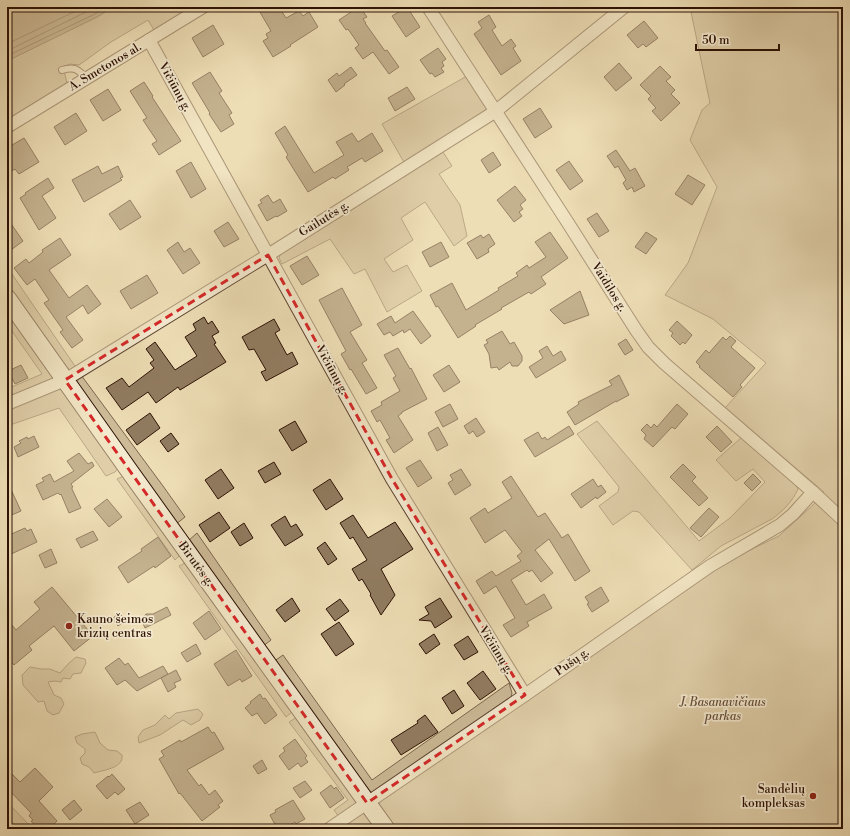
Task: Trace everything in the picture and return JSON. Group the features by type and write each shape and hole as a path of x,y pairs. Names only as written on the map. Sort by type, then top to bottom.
{"street":[{"name":"A. Smetonos al.","path":"7,126 202,7"},
{"name":"Vaidilos g.","path":"428,7 648,347 664,363 813,492 843,520"},
{"name":"Gailutės g.","path":"7,404 65,380 268,255 496,111 624,7"},
{"name":"Vičiūnų g.","path":"149,40 392,479 525,695"},
{"name":"Birutės g.","path":"7,298 386,829"},
{"name":"Pušų g.","path":"329,829 710,566 780,524 793,514 813,492"}],"lane":[{"path":"62,70 71,67 87,78"}],"highlighted area":[{"path":"268,255 392,479 525,695 367,803 65,380"}],"green space":[{"path":"113,7 191,7 154,30 148,20 111,42 79,65 70,64 63,67 67,83 7,120 7,61 97,17"},
{"name":"J. Basanavičiaus parkas","path":"690,7 843,7 843,829 393,829 379,807 381,800 713,568 779,536 813,505 824,492 725,408 766,363 713,319 665,295 688,263 717,187 690,140 702,110 710,103"},
{"path":"467,76 489,110 405,164 382,124"},
{"path":"443,152 452,166 439,174 460,205 467,236 454,246 425,202 401,218 413,240 384,259 393,272 407,265 422,291 387,312 365,269 354,274 330,239 282,264 279,258 280,255"},
{"path":"7,267 77,369 70,373 65,371 7,287"},
{"path":"7,308 54,378 7,399 7,389 42,374 7,324"},
{"path":"81,375 185,517 175,525 74,381"},
{"path":"60,386 120,466 115,472 106,476 59,408 7,426 7,410"},
{"path":"597,421 699,541 730,518 765,482 753,469 736,481 716,460 742,437 795,484 798,489 790,502 776,516 721,546 692,570 639,512 633,511 613,525 599,506 618,492 619,487 577,434"},
{"path":"124,476 181,551 175,560 117,479"},
{"path":"197,533 271,640 262,647 187,542"},
{"path":"185,563 292,712 286,717 179,566"},
{"path":"283,655 372,780 509,683 512,693 511,697 371,793 273,662"},
{"path":"76,657 85,659 86,663 81,673 73,674 70,679 63,678 61,682 48,682 54,695 61,698 64,704 59,713 53,715 47,711 44,701 38,702 23,685 22,675 30,667 50,669 60,673"},
{"path":"198,709 203,714 200,720 191,725 183,720 160,735 139,743 138,737 143,730 155,725 165,715 169,719 176,713"},
{"path":"299,716 358,800 339,817 334,810 348,800 289,722"},
{"path":"95,732 100,743 108,750 117,751 122,755 122,759 117,766 94,773 89,767 82,764 80,758 85,753 85,749 77,743 75,737 82,734"},
{"path":"7,802 33,829 19,829 7,816"},
{"path":"362,812 365,812 377,829 337,829"}],"water":[{"path":"7,7 113,7 97,17 7,61"}],"building":[{"path":"257,7 279,7 286,18 299,11 303,16 309,12 318,27 273,57 263,41 268,38 266,34 271,31"},
{"path":"346,7 360,7 367,17 363,19 365,23 385,51 387,50 399,67 389,74 373,52 363,59 355,48 359,45 348,29 346,30 339,20 351,12"},
{"path":"407,7 420,27 406,37 392,16"},
{"path":"489,15 496,27 492,30 502,46 511,39 516,46 513,48 521,61 501,75 474,34 482,28 478,22"},
{"path":"644,21 658,38 646,47 643,44 638,48 627,35"},
{"path":"213,25 224,44 203,57 192,38"},
{"path":"438,48 446,59 442,62 444,66 441,68 444,72 435,77 432,73 430,74 420,60"},
{"path":"619,63 632,78 616,91 604,77"},
{"path":"660,66 671,77 666,81 675,90 671,94 680,103 661,121 652,111 656,108 648,99 651,96 640,85"},
{"path":"351,67 357,75 336,92 328,80 337,73 339,76"},
{"path":"210,72 222,91 219,93 232,113 229,115 234,124 221,132 192,83"},
{"path":"144,82 181,141 159,155 152,144 157,141 143,120 147,118 130,91"},
{"path":"407,87 415,99 395,111 388,98"},
{"path":"108,89 121,110 103,121 90,100"},
{"path":"540,108 552,127 535,138 523,119"},
{"path":"76,113 87,131 65,145 54,127"},
{"path":"285,126 314,173 344,155 336,142 352,133 358,142 372,133 383,151 365,162 362,158 347,167 349,170 335,179 333,177 308,192 286,157 288,155 275,133"},
{"path":"24,138 39,162 19,174 15,169 7,174 7,148"},
{"path":"616,150 630,171 635,168 645,186 634,192 632,187 627,190 623,183 626,180 618,166 615,168 607,156"},
{"path":"493,152 501,165 489,173 481,160"},
{"path":"569,161 583,181 570,190 556,170"},
{"path":"191,162 206,189 191,198 176,171"},
{"path":"98,166 102,174 118,166 123,177 120,178 122,180 84,202 72,180"},
{"path":"688,175 705,185 692,205 675,194"},
{"path":"48,178 54,188 42,196 56,218 39,230 20,198"},
{"path":"515,186 526,200 520,205 523,209 519,212 522,216 514,222 497,200"},
{"path":"268,195 273,203 280,199 287,211 267,221 258,205 262,203 260,200"},
{"path":"130,200 141,217 120,230 109,214"},
{"path":"597,213 609,231 599,237 587,219"},
{"path":"7,218 23,241 7,253"},
{"path":"228,222 239,239 224,247 214,231"},
{"path":"550,232 568,258 541,277 546,284 531,294 529,292 501,308 502,309 475,325 476,326 458,338 438,306 436,307 430,295 452,283 466,310 499,290 498,288 518,276 516,273 527,265 529,268 546,257 535,242"},
{"path":"646,232 657,239 646,254 635,247"},
{"path":"489,234 495,244 488,249 489,252 477,259 467,243 481,235 483,238"},
{"path":"60,238 71,255 49,270 69,298 87,285 101,304 88,314 83,305 66,317 83,340 72,348 60,332 63,330 44,303 49,300 35,279 27,285 14,268 26,259 29,263 43,252 42,250"},
{"path":"178,242 184,252 190,248 200,263 183,274 167,250"},
{"path":"441,242 449,257 430,267 422,252"},
{"path":"307,256 319,275 302,285 290,266"},
{"path":"147,275 158,293 131,309 120,291"},
{"path":"342,288 362,325 350,332 367,360 362,363 377,388 366,394 341,354 346,351 319,300"},
{"path":"580,291 589,315 564,324 550,310"},
{"path":"413,311 431,336 421,344 410,329 404,333 403,330 393,336 390,332 384,335 377,324 391,316 395,323"},
{"path":"204,317 208,324 212,321 219,332 212,336 216,343 214,344 226,362 180,390 178,387 156,403 148,392 122,410 106,388 122,378 129,387 154,368 150,363 154,360 146,349 155,342 175,370 197,356 185,337 196,330 193,324"},
{"path":"274,319 280,330 275,333 287,355 292,352 298,364 266,381 261,372 266,370 254,349 249,350 242,337"},
{"path":"677,321 692,335 685,344 683,342 680,345 671,336 673,333 669,330"},
{"path":"502,331 510,344 514,342 522,356 522,361 518,366 512,366 510,362 499,370 497,367 491,368 489,354 484,345 488,343 486,340"},
{"path":"730,336 736,341 731,347 755,368 740,385 742,387 733,397 699,367 700,366 696,362 706,350 709,353 723,337 726,340"},
{"path":"626,339 633,350 625,355 618,344"},
{"path":"547,346 553,356 561,351 566,360 536,378 529,367 543,358 539,351"},
{"path":"398,348 410,369 411,368 427,399 402,412 398,416 413,440 394,453 386,440 390,438 380,420 377,422 371,411 382,405 381,402 400,391 393,378 396,376 384,355"},
{"path":"21,365 28,378 15,384 8,371"},
{"path":"449,365 460,382 444,392 433,375"},
{"path":"619,375 629,395 575,425 567,412 579,404 578,402 612,385 609,381"},
{"path":"450,404 458,419 443,427 435,412"},
{"path":"677,404 688,414 675,429 672,427 653,447 644,439 646,435 641,430 647,424 651,428 654,424 657,427"},
{"path":"150,413 160,428 137,445 126,430"},
{"path":"476,418 485,432 477,437 473,431 469,434 464,426"},
{"path":"295,421 307,442 292,451 279,430"},
{"path":"569,426 574,434 535,457 524,440 538,432 542,439 545,437 547,440"},
{"path":"717,426 732,442 721,452 706,437"},
{"path":"438,427 448,445 437,451 428,433"},
{"path":"171,433 179,444 168,452 160,441"},
{"path":"34,436 39,447 18,457 14,447 21,443 19,441 27,437 28,439"},
{"path":"79,453 88,464 92,462 94,466 71,484 81,508 69,513 61,494 60,495 58,493 43,500 36,485 44,481 42,478 50,474 54,482 74,471 67,461"},
{"path":"420,460 432,478 418,487 406,468"},
{"path":"274,462 281,474 265,483 258,471"},
{"path":"683,464 696,477 692,481 708,498 699,506 670,477"},
{"path":"221,469 234,488 218,499 205,480"},
{"path":"461,469 471,485 455,495 448,483 453,480 450,475"},
{"path":"753,474 761,482 752,491 744,483"},
{"path":"511,476 538,517 545,513 562,538 568,534 590,571 575,581 549,539 535,550 553,573 541,582 532,570 529,572 527,570 511,580 526,605 544,594 552,608 527,622 529,626 511,637 503,625 515,618 496,586 484,594 476,581 492,571 496,576 521,561 517,556 522,552 505,530 485,543 470,518 485,508 488,513 512,498 502,482"},
{"path":"330,479 343,499 326,510 313,490"},
{"path":"593,479 598,487 601,485 606,492 581,508 571,494"},
{"path":"7,481 21,511 7,517"},
{"path":"107,499 122,517 109,527 94,509"},
{"path":"709,508 719,517 701,537 690,528"},
{"path":"219,512 230,528 210,542 199,525"},
{"path":"353,515 368,538 395,522 413,549 381,569 395,595 381,615 362,579 359,581 352,569 367,560 353,537 350,539 340,523"},
{"path":"285,516 291,527 296,524 303,535 285,546 271,525"},
{"path":"244,523 253,538 240,546 231,532"},
{"path":"25,528 27,531 31,529 37,542 7,556 7,536"},
{"path":"93,531 98,540 81,548 76,539"},
{"path":"158,537 171,556 155,568 154,566 128,583 118,567 142,551 141,549"},
{"path":"325,542 337,559 328,565 317,548"},
{"path":"51,549 57,563 45,568 39,555"},
{"name":"Kauno šeimos krizių centras","path":"52,587 93,636 74,651 54,626 29,646 32,650 14,665 7,657 7,619 16,630 40,609 34,602"},
{"path":"601,587 609,601 592,612 585,597"},
{"path":"292,598 300,611 285,622 276,610"},
{"path":"440,598 452,617 435,628 431,621 419,620 429,614 425,607"},
{"path":"340,599 349,611 335,621 326,609"},
{"path":"167,607 171,615 145,628 141,619 146,614 153,614"},
{"path":"209,611 221,629 205,640 193,623"},
{"path":"119,613 126,620 118,626 112,619"},
{"path":"339,622 354,644 336,656 321,634"},
{"path":"434,634 440,644 426,654 419,644"},
{"path":"468,636 478,652 464,660 454,645"},
{"path":"196,644 201,654 187,662 181,653"},
{"path":"236,650 252,676 242,682 240,679 228,686 214,664"},
{"path":"119,658 125,665 128,663 139,678 163,666 168,674 137,691 125,680 117,685 105,668"},
{"path":"176,670 181,680 174,683 176,687 168,692 161,678"},
{"path":"483,671 496,689 480,700 467,683"},
{"path":"454,690 464,706 452,714 442,698"},
{"path":"260,694 263,699 265,698 277,715 265,724 257,713 252,716 245,708"},
{"path":"425,715 438,732 401,755 391,740 418,723 417,721"},
{"path":"208,727 212,733 214,732 224,749 187,770 199,786 201,784 209,795 215,790 223,801 218,805 220,807 202,821 180,793 179,794 159,759 164,756 161,751"},
{"path":"295,739 307,756 305,758 308,762 301,767 298,763 289,770 279,756 285,751 283,748"},
{"path":"262,760 267,769 258,774 253,766"},
{"path":"35,768 53,787 39,801 57,821 49,829 38,829 31,821 33,820 29,816 31,813 7,788 7,769 20,782"},
{"path":"112,774 125,789 118,795 115,792 107,799 96,786"},
{"path":"305,781 312,790 300,798 293,788"},
{"path":"331,785 334,789 336,787 344,798 330,808 320,793"},
{"path":"74,800 82,810 70,820 62,810"},
{"path":"293,800 305,819 296,824 295,822 284,829 278,828 270,815 276,812 275,810"},
{"path":"140,802 149,815 135,824 126,810"}],"place":[{"name":"Kauno šeimos krizių centras","path":"69,626"},
{"name":"Sandėlių kompleksas","path":"813,796"}]}
